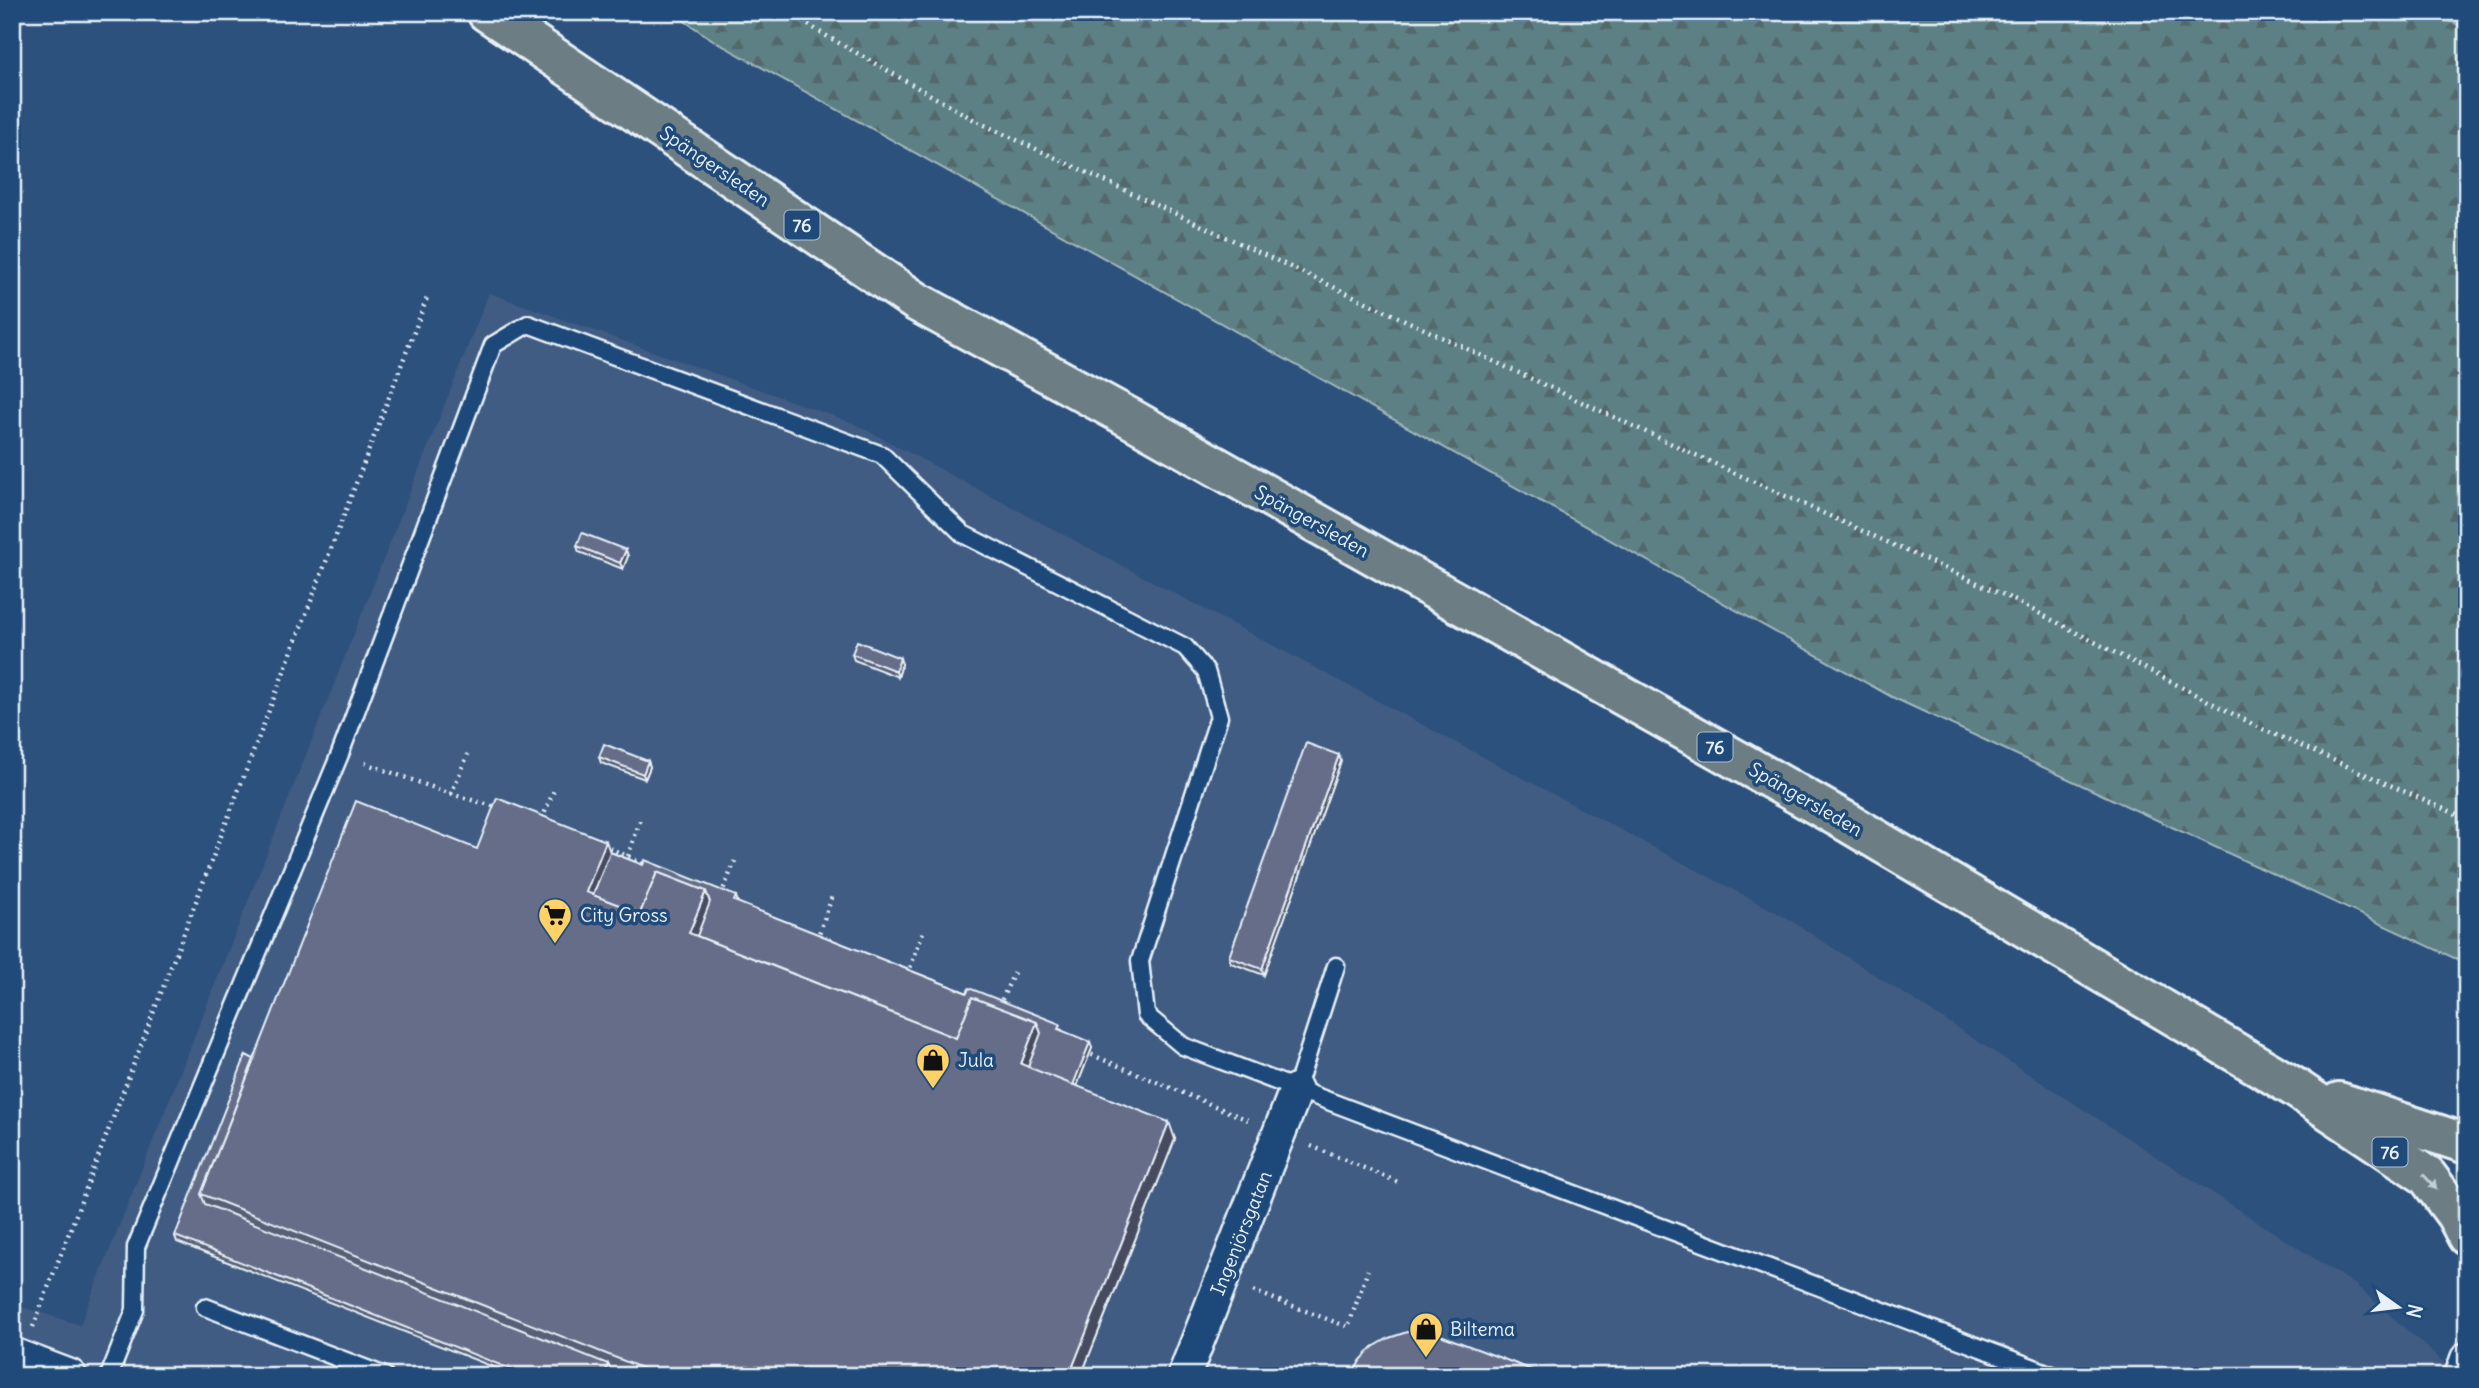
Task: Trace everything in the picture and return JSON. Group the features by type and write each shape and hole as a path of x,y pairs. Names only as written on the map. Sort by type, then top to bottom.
{"main road":[{"name":"Spängersleden","path":"486,12 917,302 1130,418 1847,822 2294,1087 2427,1176 2456,1215 2467,1236"},
{"name":"Spängersleden","path":"533,12 614,75 836,218 1130,418"},
{"name":"Spängersleden","path":"2294,1087 2467,1144"}],"street":[{"name":"Ingenjörsgatan","path":"1184,1376 1296,1090"},
{"path":"17,1355 70,1376"},
{"path":"2461,1376 2467,1359"}],"lane":[{"path":"109,1376 135,1310 136,1247 341,754 493,345 528,324 882,455 964,534 1185,647 1206,671 1219,716 1140,961 1146,1015 1183,1046 2055,1376"},
{"path":"1296,1090 1336,966"},
{"path":"205,1307 385,1376"}],"path":[{"path":"790,12 818,31 978,122 1715,464 2007,596 2258,727 2467,820"},
{"path":"17,1355 427,298"},
{"path":"341,754 451,794 503,808"},
{"path":"451,794 468,754"},
{"path":"542,820 555,788"},
{"path":"529,816 554,825"},
{"path":"628,856 640,821"},
{"path":"591,840 650,867"},
{"path":"718,902 736,860"},
{"path":"815,944 832,897"},
{"path":"905,980 923,932"},
{"path":"996,1013 1016,968"},
{"path":"1085,1052 1398,1182"},
{"path":"1223,1280 1348,1327 1368,1270"}],"shaded area":[{"path":"489,293 853,423 1785,917 2357,1286 2459,1376 12,1376 12,1304 80,1325"}],"green space":[{"path":"671,12 2418,12 2467,27 2467,964 1892,697 716,42"}],"building":[{"path":"582,533 626,550 620,563 577,546"},
{"path":"857,641 900,658 896,671 852,654"},
{"path":"1306,743 1339,755 1262,969 1229,957"},
{"path":"604,744 648,761 643,774 599,757"},
{"path":"497,798 606,841 586,892 640,913 657,872 706,891 689,933 956,1038 972,997 1037,1022 1021,1064 1169,1122 1069,1376 662,1376 201,1194 356,801 477,849"},
{"path":"610,852 643,865 645,860 736,896 734,901 967,993 969,988 1060,1024 1058,1029 1090,1042 1073,1085 1028,1067 1041,1033 1037,1022 972,997 956,1038 697,936 710,902 706,891 657,872 640,913 593,895"},
{"path":"246,1055 254,1059 201,1194 205,1204 608,1364 604,1376 528,1376 175,1236"},
{"path":"1407,1332 1443,1336 1548,1376 1352,1376 1360,1361 1373,1347"}],"place":[{"name":"City Gross","path":"555,945"},
{"name":"Jula","path":"933,1090"},
{"name":"Biltema","path":"1426,1359"}]}
